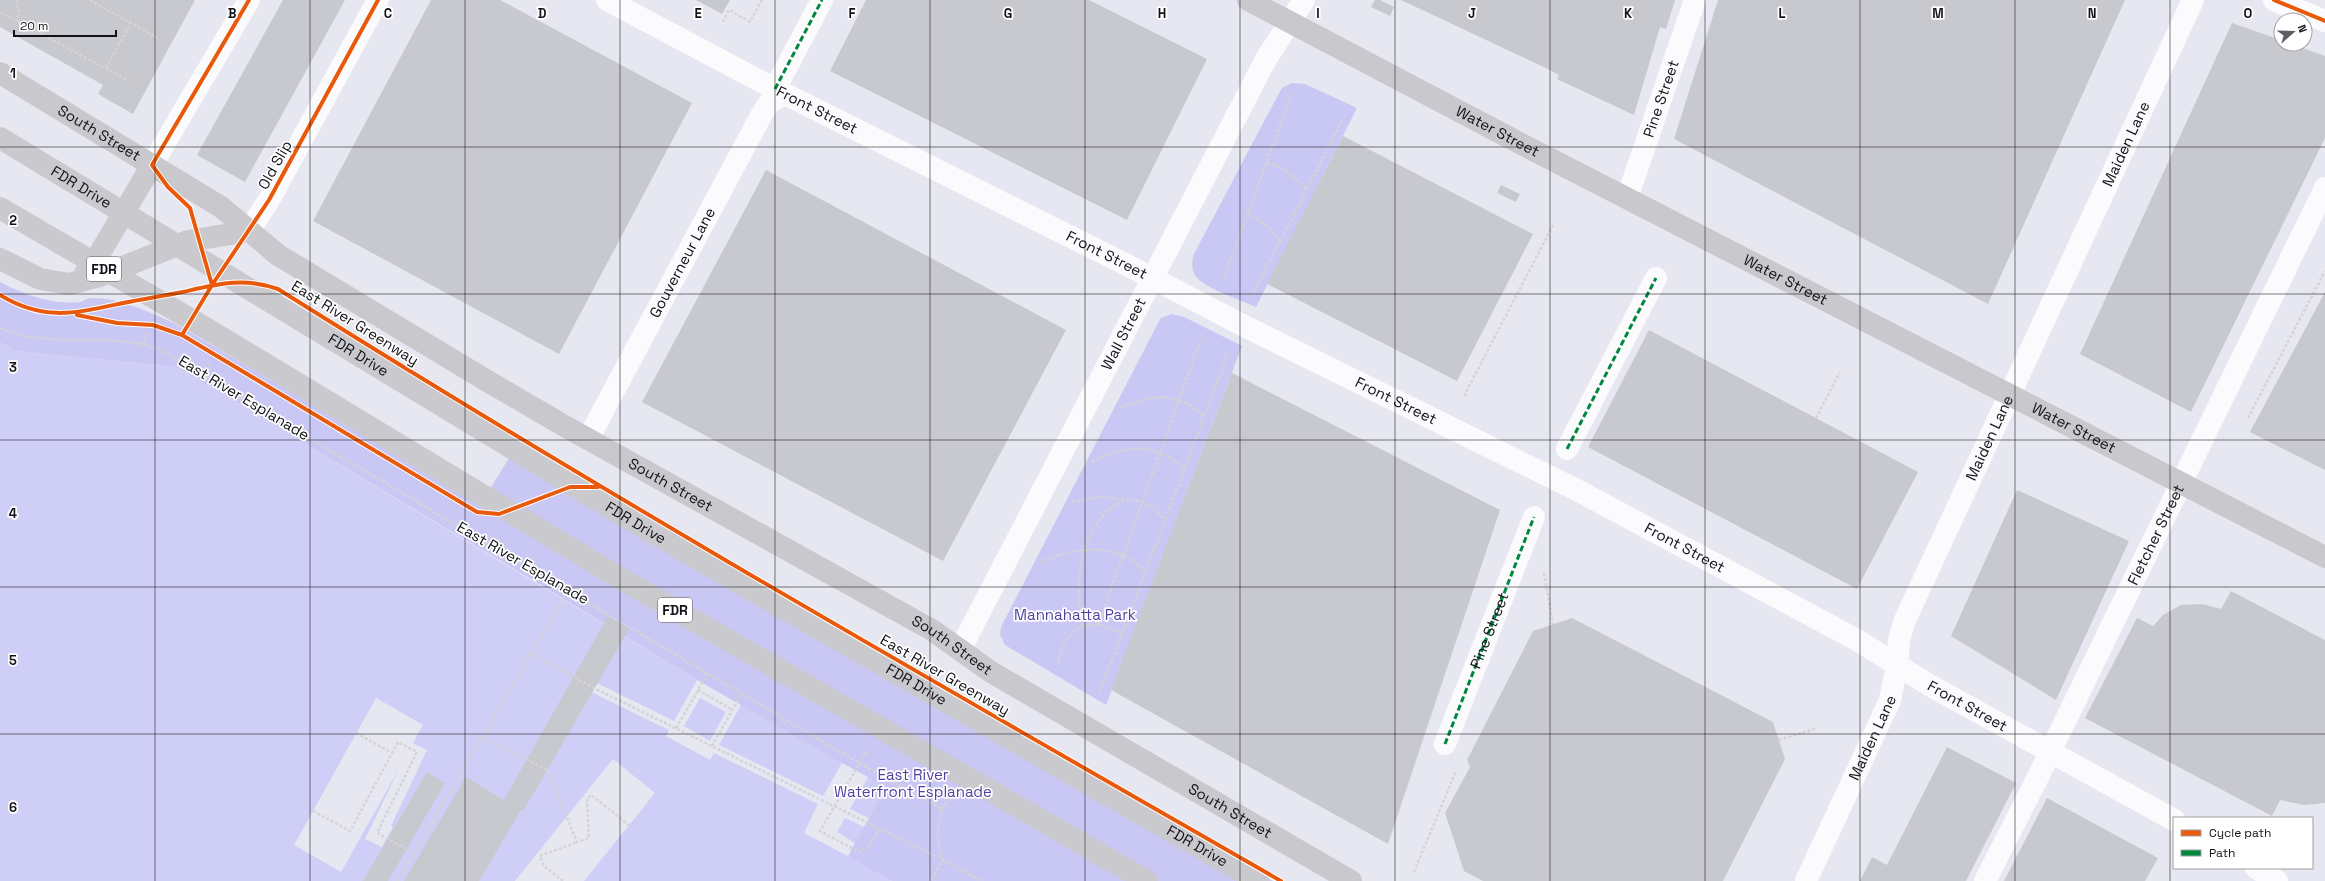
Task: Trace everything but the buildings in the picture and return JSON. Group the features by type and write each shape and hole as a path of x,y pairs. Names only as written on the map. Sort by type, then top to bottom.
{"highway":[{"name":"FDR Drive","path":"0,138 644,528 1258,881"},
{"path":"69,284 79,278 95,261 152,165"},
{"name":"FDR","path":"0,208 209,330 618,577 1147,881"},
{"path":"0,259 40,279 69,284 100,276 188,240 249,231"}],"main road":[{"name":"Water Street","path":"1248,0 1627,198 2325,557"},
{"name":"South Street","path":"0,73 221,207 278,254 484,379 588,439 932,630 991,672 1350,881"}],"street":[{"path":"152,165 249,0"},
{"name":"Old Slip","path":"249,231 269,200 378,0"},
{"name":"Front Street","path":"607,0 780,92 1154,279 1250,329 1521,461 1857,640 1897,665 2050,752 2173,819"},
{"path":"780,92 822,0"},
{"name":"Wall Street","path":"960,650 1154,279 1266,59 1289,21 1304,0"},
{"name":"Pine Street","path":"1627,198 1695,0"},
{"name":"Maiden Lane","path":"1806,881 1890,700 1897,665 1899,640 1905,620 2193,0"},
{"path":"2274,0 2325,21"},
{"name":"Gouverneur Lane","path":"588,439 763,112 780,92"},
{"name":"Fletcher Street","path":"1985,881 2050,752 2180,482 2325,188"},
{"path":"1567,449 1656,278"},
{"name":"Pine Street","path":"1445,744 1534,517"},
{"path":"2258,869 2278,881"}],"path":[{"path":"16,0 19,11 17,21"},
{"path":"90,0 130,24 161,40"},
{"path":"723,22 729,10 750,22 762,0"},
{"path":"0,12 129,81"},
{"path":"106,68 130,24"},
{"path":"1224,278 1292,93"},
{"path":"1254,292 1343,119"},
{"path":"1267,162 1284,169 1307,188"},
{"path":"1248,214 1268,226 1280,241"},
{"path":"1464,396 1553,224"},
{"path":"2246,421 2325,271"},
{"path":"143,345 148,330"},
{"path":"1098,625 1201,339"},
{"path":"1100,692 1228,354"},
{"path":"204,375 213,360"},
{"path":"1816,418 1840,372"},
{"path":"1121,407 1157,397 1179,400 1204,416"},
{"path":"1092,462 1128,448 1139,448 1160,452 1185,468"},
{"path":"1072,502 1100,497 1142,501 1156,510 1166,520"},
{"path":"1082,627 1079,594 1084,549 1096,526 1105,514 1115,504 1126,500"},
{"path":"1042,560 1084,549 1101,550 1124,555 1134,560 1146,573"},
{"path":"398,881 564,599"},
{"path":"1058,664 1062,646 1067,637 1073,631 1082,627 1098,625 1106,626 1122,635"},
{"path":"531,653 594,688 943,860 982,881"},
{"path":"676,728 708,673"},
{"path":"698,690 733,710"},
{"path":"712,746 742,693"},
{"path":"1779,740 1817,728"},
{"path":"356,733 392,753"},
{"path":"482,737 548,770 577,842"},
{"path":"313,811 350,831 398,742 417,752 377,833 414,853"},
{"path":"1414,872 1456,775 1455,759 1445,744"},
{"path":"855,770 820,830 858,852 865,850 880,829"},
{"path":"563,881 544,866 540,856 589,838 587,799 591,795 629,825"},
{"path":"930,881 943,860"}],"green space":[{"path":"1292,83 1305,84 1357,108 1256,307 1214,289 1199,280 1195,275 1192,264 1194,254 1278,95 1282,88"},
{"name":"East River Waterfront Esplanade","path":"0,282 38,298 69,303 80,302 88,298 113,300 155,314 174,323 481,503 518,444 1273,881 892,881 804,833 697,680 177,367 14,351 0,342"},
{"name":"Mannahatta Park","path":"1172,314 1184,317 1242,346 1106,705 1005,645 1000,635 1001,627 1157,325 1161,318"}],"shaded area":[{"path":"0,342 14,351 177,367 697,680 886,788 848,856 892,881 0,881"}],"pier":[{"path":"697,680 741,705 719,745 823,796 842,763 868,777 850,809 869,818 864,827 845,818 837,832 855,843 848,856 804,833 818,804 714,753 710,760 666,736 669,730 591,692 597,683 674,721","holes":["700,698 726,712 710,741 684,726"]},
{"path":"376,698 423,725 413,743 427,750 391,826 393,827 382,847 365,839 399,769 341,872 294,845"},
{"path":"613,759 655,793 584,881 515,881"}],"marked path":[{"path":"775,89 822,0"},
{"path":"1567,449 1656,278"},
{"path":"1445,744 1534,517"}],"cycle path":[{"path":"212,285 190,208 168,187 152,165 249,0"},
{"path":"182,335 212,285 269,200 378,0"},
{"path":"2274,0 2325,21"},
{"name":"East River Greenway","path":"0,295 16,304 31,309 60,313 90,310 219,284 254,283 278,289 526,442 651,516 1281,881"},
{"path":"77,315 117,323 153,325 182,335 477,512 499,514 570,487 598,487"}]}
